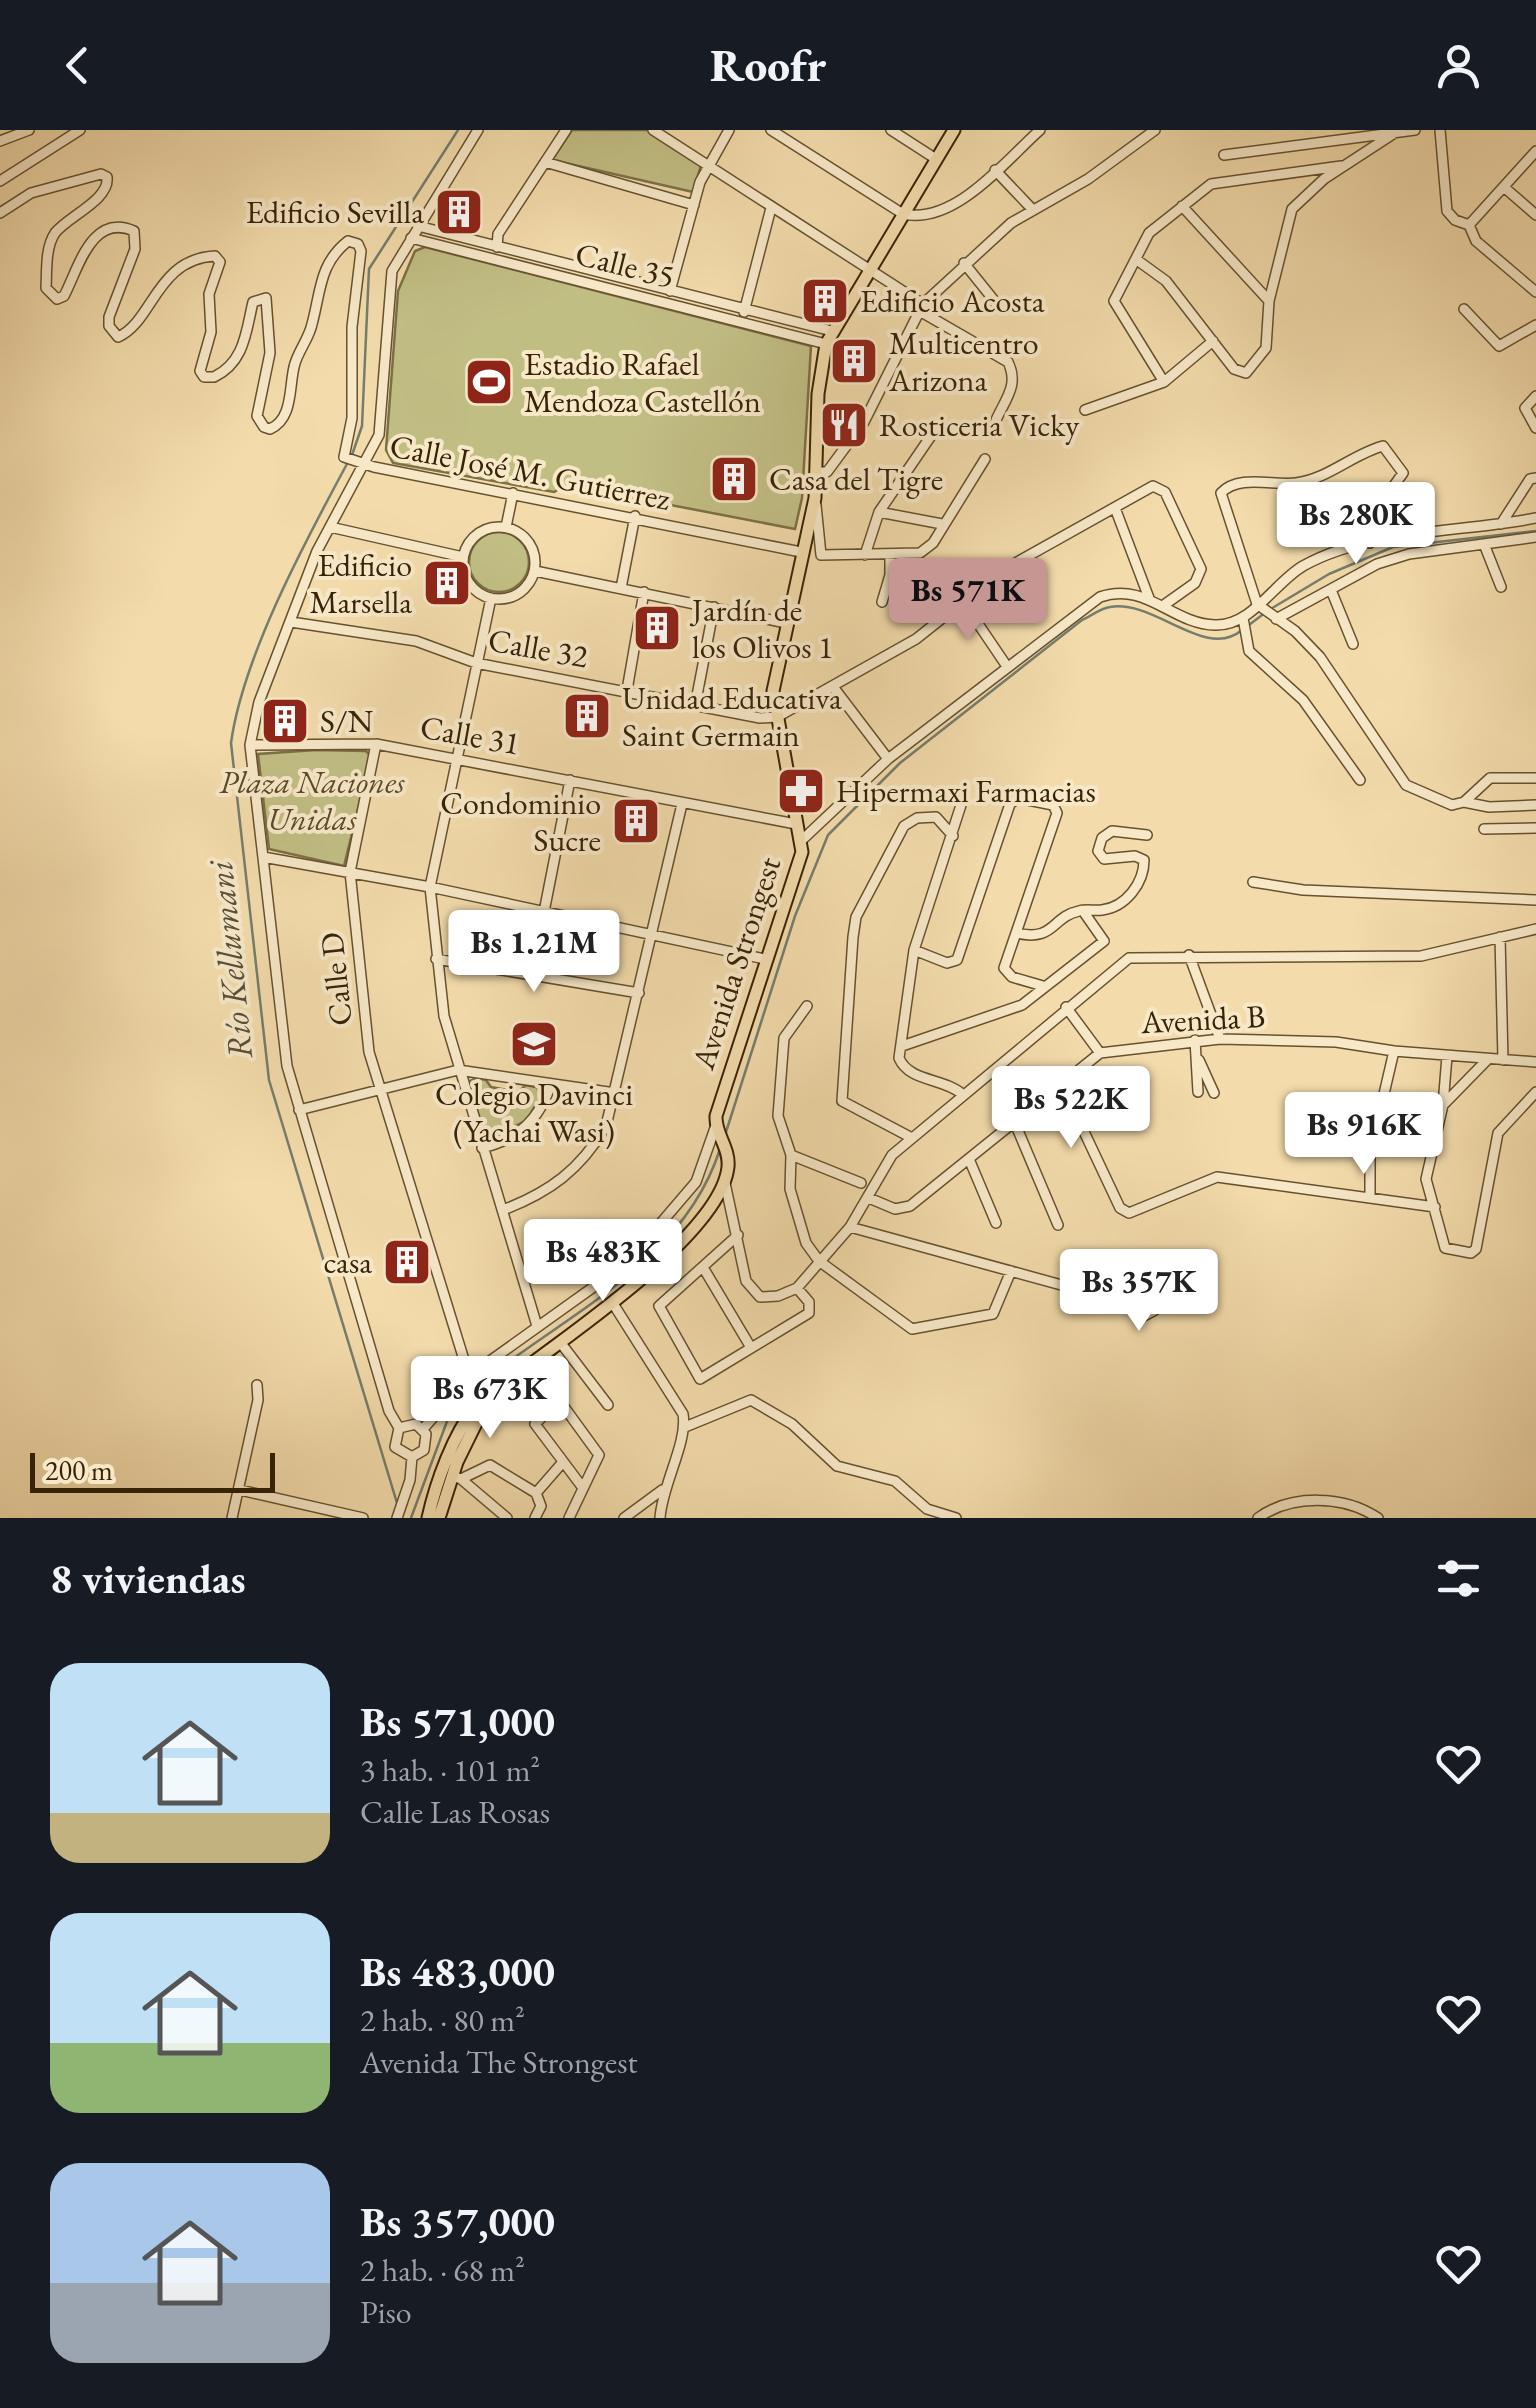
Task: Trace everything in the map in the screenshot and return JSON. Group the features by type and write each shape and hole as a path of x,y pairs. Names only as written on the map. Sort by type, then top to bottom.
{"main road":[{"name":"Avenida Strongest","path":"720,1137 716,1116 799,865 801,840 773,691 816,498 818,394 826,344 954,130"},
{"path":"437,1516 452,1476 496,1390 657,1266 698,1220 724,1180 728,1163 720,1137"}],"street":[{"path":"0,142 30,130"},
{"path":"0,182 80,130"},
{"path":"412,1456 395,1447 399,1428 389,1412 287,1066 250,744 258,702 330,527 379,435 389,285 411,238 478,130"},
{"path":"494,258 498,234 566,130"},
{"path":"653,130 1008,362 1014,376 1012,388 996,420"},
{"path":"668,302 694,205 708,166 729,130"},
{"path":"771,130 903,214 938,214 1040,130"},
{"path":"890,130 936,159"},
{"path":"816,472 826,472 838,461 864,422 920,307 964,264 1032,209 1088,179 1155,130"},
{"path":"1224,155 1416,130"},
{"path":"1440,130 1447,210 1455,220 1469,225 1476,241 1536,292"},
{"path":"1136,260 1166,281 1234,369 1246,372 1266,348 1269,301 1292,209 1342,166 1393,134"},
{"path":"1469,225 1536,151"},
{"path":"545,162 694,205"},
{"path":"1164,382 1114,302 1149,233 1221,180 1342,166"},
{"path":"995,170 1032,209"},
{"name":"Calle José M. Gutierrez","path":"0,213 31,193 101,174 107,176 104,190 56,232 49,247 46,288 57,300 64,296 80,252 88,243 112,230 134,231 135,249 109,317 109,326 118,336 128,332 158,286 177,271 215,256 220,262 207,308 211,332 200,371 204,377 214,378 234,362 248,335 253,302 266,298 270,353 257,416 264,428 270,429 284,417 294,364 312,324 320,277 338,249 348,241 358,244 361,250 352,327 352,418 344,457 361,464 801,552"},
{"path":"1504,188 1536,215"},
{"path":"1182,206 1269,301"},
{"path":"742,320 771,208"},
{"name":"Calle 35","path":"418,226 832,330"},
{"name":"Calle 35","path":"411,238 826,344"},
{"path":"564,276 568,263"},
{"path":"964,264 1000,309"},
{"path":"607,287 610,273"},
{"path":"1464,308 1498,346 1536,325"},
{"path":"1085,410 1164,382 1214,341"},
{"path":"1536,396 1525,408 1536,428"},
{"path":"865,555 879,512 935,430"},
{"path":"1370,543 1388,494 1403,473 1383,446 1299,483 1272,480 1224,488 1220,501 1258,606 1320,657 1406,785 1452,805 1536,805"},
{"path":"816,498 821,555 890,555 928,549 986,458"},
{"path":"1501,524 1536,469"},
{"path":"777,717 916,639 1003,570 1154,486 1170,500 1201,569 1194,582 1164,605"},
{"path":"506,527 512,493"},
{"path":"1115,508 1149,598"},
{"path":"879,512 942,524"},
{"path":"621,588 635,516"},
{"path":"1360,780 1303,700 1249,652 1245,624 1258,606 1302,567 1370,543 1536,518"},
{"path":"330,527 463,556"},
{"path":"506,527 526,538 533,548 535,571 513,596 491,598 472,586 463,556 476,536 506,527"},
{"path":"1274,618 1377,564 1536,537"},
{"path":"1484,544 1501,587"},
{"path":"882,602 890,575 890,555"},
{"path":"535,571 786,622"},
{"path":"1330,590 1353,644"},
{"path":"627,690 644,592"},
{"path":"801,840 888,759 1088,603 1115,592 1149,598 1215,625 1245,624"},
{"path":"491,598 430,887 436,959 458,1070 538,1326"},
{"path":"962,600 1006,665"},
{"path":"694,706 714,607"},
{"name":"Calle 32","path":"291,622 416,641 476,663 694,706 777,717"},
{"path":"834,688 888,759"},
{"name":"Calle 31","path":"250,744 376,744 796,824"},
{"name":"Calle D","path":"376,744 350,872 369,1052 469,1376"},
{"path":"1464,802 1490,778 1536,778"},
{"path":"544,912 570,780"},
{"path":"914,950 947,963 957,960 1010,804 1025,798 1052,805 1057,813 1005,972 1044,986"},
{"path":"962,802 914,950 899,1058 904,1068 962,1094"},
{"path":"503,1210 565,1180 588,1155 606,1126 682,804"},
{"path":"912,1138 842,1102 853,937 856,917 904,826 926,815 936,817 953,836"},
{"path":"1484,830 1536,828"},
{"path":"1016,933 1044,935 1082,911 1115,906 1128,897 1142,874 1140,857 1100,856 1102,838 1112,831 1147,835"},
{"path":"263,857 430,887 765,959"},
{"path":"1253,882 1303,890 1536,900"},
{"path":"902,1046 999,1016 1104,941 1082,911"},
{"path":"724,1180 752,1292 768,1298 797,1288 850,1227 882,1168 912,1138 1066,1007 1134,955 1421,956 1536,928"},
{"path":"1500,937 1502,1060"},
{"path":"1189,955 1220,1039"},
{"path":"436,959 639,993"},
{"path":"806,1006 784,1038 778,1116 791,1155 790,1189 806,1243 819,1261 912,1329 993,1314 1012,1272"},
{"path":"1066,1007 1100,1053"},
{"name":"Avenida B","path":"869,1198 905,1208 1100,1053 1220,1039 1336,1042 1394,1051 1536,1062"},
{"path":"1195,1040 1198,1092"},
{"path":"1370,1198 1370,1154 1394,1051"},
{"path":"1447,1056 1443,1105 1426,1166 1427,1188 1444,1248 1471,1252 1476,1249 1498,1133 1536,1092"},
{"path":"1198,1058 1214,1094"},
{"path":"1443,1105 1488,1060"},
{"path":"300,1110 458,1070 615,1093"},
{"path":"482,1148 510,1138 534,1120 551,1084"},
{"path":"1062,1085 1120,1208 1132,1213 1216,1178 1435,1208"},
{"path":"1014,1121 1058,1224"},
{"name":"Avenida Strongest","path":"423,1429 469,1376 613,1273 678,1207 720,1137"},
{"path":"791,1155 861,1182"},
{"path":"968,1159 996,1223"},
{"path":"850,1227 1138,1306"},
{"path":"738,1235 659,1306 700,1379 809,1313 809,1302 797,1288"},
{"path":"704,1268 750,1346"},
{"path":"612,1302 668,1388 685,1427 662,1490 660,1518"},
{"path":"560,1342 608,1405"},
{"path":"232,1518 257,1385"},
{"path":"569,1518 599,1454 560,1400 534,1421 583,1488"},
{"path":"685,1427 751,1400 792,1424 837,1466 896,1481 928,1509 956,1518"},
{"path":"397,1518 410,1480 412,1456 426,1445 423,1429 412,1423 399,1428"},
{"path":"536,1493 563,1462"},
{"path":"452,1476 490,1465 536,1493 540,1506 534,1518"},
{"path":"452,1476 507,1518"},
{"path":"240,1490 363,1518"},
{"path":"624,1518 662,1490"},
{"path":"1258,1518 1292,1502 1320,1500 1378,1518"}],"green space":[{"path":"572,130 650,130 702,162 693,192 552,160"},
{"path":"425,247 811,346 802,498 795,529 567,485 554,492 393,463 386,450 398,291 415,251"},
{"path":"499,532 520,541 529,562 520,583 499,592 478,583 469,562 478,541"},
{"name":"Plaza Naciones Unidas","path":"366,751 371,756 344,866 269,849 258,754"},
{"path":"476,1078 486,1080 491,1087 518,1092 526,1085 536,1087 542,1094 527,1120 489,1140 485,1138 468,1082"}],"waterway":[{"name":"Río Kellumani","path":"352,455 362,426 369,269 458,130"},
{"name":"Río Kellumani","path":"348,462 262,636 248,673 231,743 269,1080 397,1503"},
{"path":"1269,610 1329,574 1393,547 1536,531"},
{"path":"726,1132 795,916 828,835 900,763 1082,620 1103,609 1127,607 1212,638 1228,638 1242,630"},
{"path":"1249,625 1262,615"},
{"path":"411,1518 449,1416 463,1398 645,1261 676,1228 701,1191 720,1149"}],"place":[{"name":"Edificio Sevilla","path":"459,212"},
{"name":"Edificio Acosta","path":"825,301"},
{"name":"Multicentro Arizona","path":"854,361"},
{"name":"Estadio Rafael Mendoza Castellón","path":"489,382"},
{"name":"Rosticeria Vicky","path":"844,425"},
{"name":"Casa del Tigre","path":"734,479"},
{"name":"Edificio Marsella","path":"447,583"},
{"name":"Jardín de los Olivos 1","path":"657,628"},
{"name":"Unidad Educativa Saint Germain","path":"587,716"},
{"name":"S/N","path":"285,721"},
{"name":"Hipermaxi Farmacias","path":"801,791"},
{"name":"Condominio Sucre","path":"636,821"},
{"name":"Colegio Davinci (Yachai Wasi)","path":"534,1044"},
{"name":"casa","path":"407,1262"}]}
